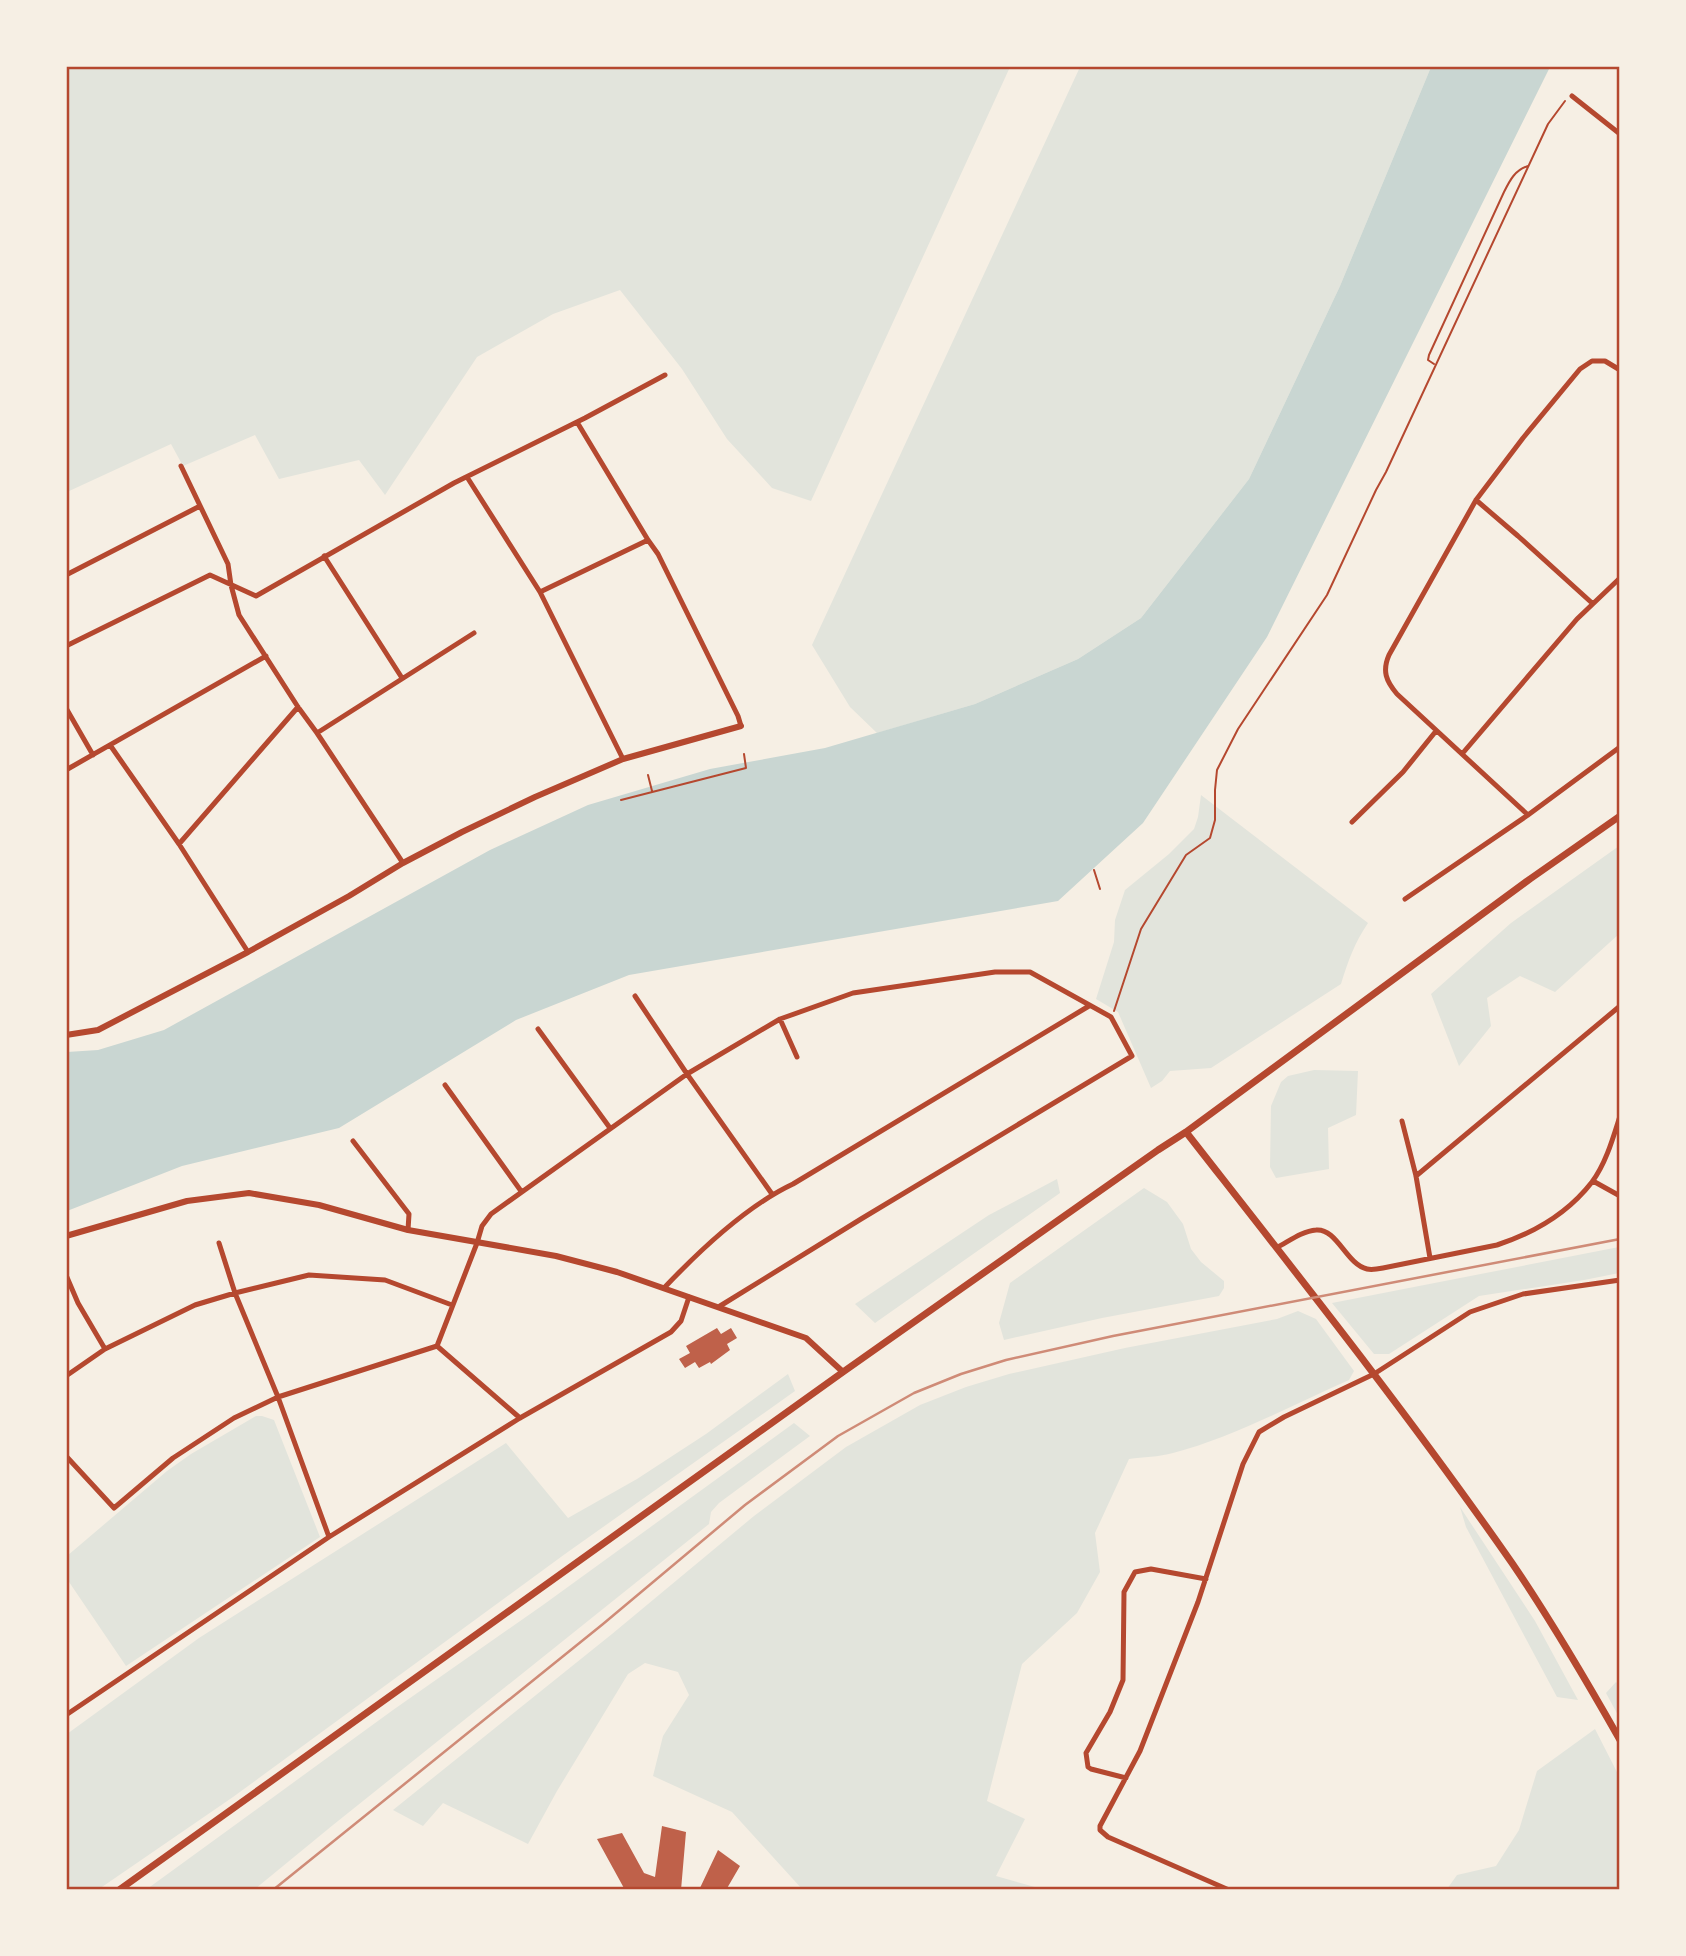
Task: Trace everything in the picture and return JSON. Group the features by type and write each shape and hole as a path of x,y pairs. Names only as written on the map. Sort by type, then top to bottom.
{"main road":[{"path":"119,1889 843,1372 1186,1132 1619,816"},
{"path":"1186,1132 1374,1374 1513,1565 1591,1689 1619,1740"}],"street":[{"path":"1572,96 1619,134"},
{"path":"1528,815 1388,683 1385,668 1389,655 1476,500 1523,438 1580,369 1592,361 1605,360 1619,370"},
{"path":"66,646 210,575 257,596 467,477 666,375"},
{"path":"66,1035 98,1030 349,897 403,863 516,806 623,759 741,726 658,554 577,422"},
{"path":"181,466 228,564 239,615 403,863"},
{"path":"467,477 540,592 623,759"},
{"path":"1476,500 1592,603"},
{"path":"66,575 200,506"},
{"path":"540,592 648,540"},
{"path":"324,556 402,678"},
{"path":"1462,754 1592,603 1619,578"},
{"path":"317,733 474,633"},
{"path":"66,770 266,656"},
{"path":"66,708 93,755"},
{"path":"178,844 298,708"},
{"path":"1352,822 1403,772 1436,731"},
{"path":"110,745 248,952"},
{"path":"1405,900 1528,815 1619,747"},
{"path":"437,1346 486,1220 521,1191 687,1074 780,1019 853,993 995,972 1030,972 1111,1017 1132,1056 720,1306"},
{"path":"635,996 772,1194"},
{"path":"664,1288 697,1253 772,1194 793,1184 1089,1006"},
{"path":"1416,1176 1617,1008 1619,1019"},
{"path":"780,1019 797,1057"},
{"path":"538,1029 610,1128"},
{"path":"445,1085 521,1191"},
{"path":"1276,1248 1318,1229 1330,1234 1359,1265 1367,1269 1383,1268 1497,1245 1532,1232 1566,1208 1593,1181 1611,1144 1619,1116"},
{"path":"1402,1121 1416,1176 1430,1258"},
{"path":"353,1141 409,1214 408,1230"},
{"path":"1593,1181 1619,1196"},
{"path":"66,1236 187,1201 249,1193 319,1205 408,1230 556,1256 617,1272 806,1338 843,1372"},
{"path":"219,1243 235,1293 278,1398 329,1537"},
{"path":"66,1275 78,1303 105,1349"},
{"path":"66,1376 105,1349 195,1305 309,1275 385,1280 452,1305"},
{"path":"1228,1889 1108,1837 1100,1830 1100,1826 1140,1751 1206,1579 1243,1464 1259,1432 1284,1417 1374,1374 1470,1312 1523,1294 1619,1280"},
{"path":"66,1715 329,1537 520,1418 671,1332 681,1321 689,1297"},
{"path":"66,1456 114,1508 182,1452 234,1418 278,1398 437,1346"},
{"path":"437,1346 520,1418"},
{"path":"1126,1778 1091,1769 1088,1767 1086,1752 1110,1713 1123,1680 1124,1592 1135,1572 1151,1569 1206,1579"}],"path":[{"path":"1111,1017 1141,929 1186,855 1210,838 1215,820 1217,770 1226,752 1327,594 1387,472 1548,124 1563,102 1572,96"},
{"path":"1436,364 1428,360 1429,355 1498,204 1514,174 1529,165"},
{"path":"621,800 747,768 744,754"},
{"path":"648,775 652,792"},
{"path":"1094,870 1100,890"}],"shaded area":[{"path":"66,67 1010,67 811,501 772,488 727,439 682,369 620,290 553,314 477,357 385,495 359,460 279,479 255,435 183,466 171,444 67,492"},
{"path":"1080,67 1431,67 1340,286 1249,479 1141,618 1078,659 975,704 877,733 850,707 812,645"},
{"path":"1431,67 1550,67 1267,637 1143,823 1058,901 629,975 516,1020 339,1128 182,1166 67,1211 67,1052 98,1050 164,1030 490,850 588,805 710,769 825,748 975,704 1078,659 1141,618 1249,479 1340,286"},
{"path":"1201,795 1368,923 1352,952 1341,984 1211,1068 1170,1071 1162,1081 1151,1088 1118,1012 1096,999 1114,942 1115,920 1125,890 1169,854 1194,829"},
{"path":"1619,846 1619,934 1555,992 1520,976 1487,998 1491,1026 1459,1066 1431,994 1511,923"},
{"path":"1314,1070 1358,1071 1356,1115 1328,1128 1329,1169 1276,1178 1270,1167 1271,1106 1281,1082 1288,1076"},
{"path":"1057,1179 1060,1193 875,1323 855,1304 989,1215"},
{"path":"1144,1188 1167,1202 1183,1224 1191,1249 1201,1262 1224,1281 1224,1288 1219,1296 1004,1340 999,1323 1010,1283"},
{"path":"1619,1247 1619,1273 1479,1296 1389,1354 1374,1354 1332,1303"},
{"path":"1298,1311 1316,1319 1354,1371 1349,1380 1195,1447 1129,1459 1095,1533 1100,1572 1077,1613 1022,1664 987,1801 1025,1819 996,1876 1042,1889 802,1889 732,1812 653,1776 663,1736 689,1695 678,1672 645,1663 628,1674 528,1844 443,1803 423,1826 393,1810 754,1516 846,1447 920,1405 1009,1374 1125,1348 1277,1319"},
{"path":"788,1374 795,1391 565,1554 233,1797 99,1889 67,1889 67,1734 199,1638 506,1443 568,1518 637,1479 706,1434"},
{"path":"256,1416 274,1420 320,1537 126,1666 67,1579 67,1556 167,1471"},
{"path":"794,1423 810,1436 719,1503 711,1512 709,1524 255,1889 147,1889 393,1710"},
{"path":"1460,1507 1535,1621 1578,1700 1557,1697 1466,1527"},
{"path":"1616,1682 1619,1685 1619,1717 1606,1693"},
{"path":"1595,1729 1619,1776 1619,1889 1447,1889 1457,1875 1496,1866 1519,1830 1537,1771"}],"building":[{"path":"717,1328 721,1334 731,1328 737,1338 727,1344 730,1350 711,1364 710,1362 699,1368 695,1362 685,1368 679,1359 690,1353 686,1346"},
{"path":"662,1826 686,1832 681,1890 625,1890 597,1839 622,1833 644,1873 655,1877"},
{"path":"718,1850 740,1866 726,1890 699,1890"}],"railway":[{"path":"273,1890 603,1624 745,1505 838,1436 914,1393 1006,1360 1113,1336 1620,1239"}]}
